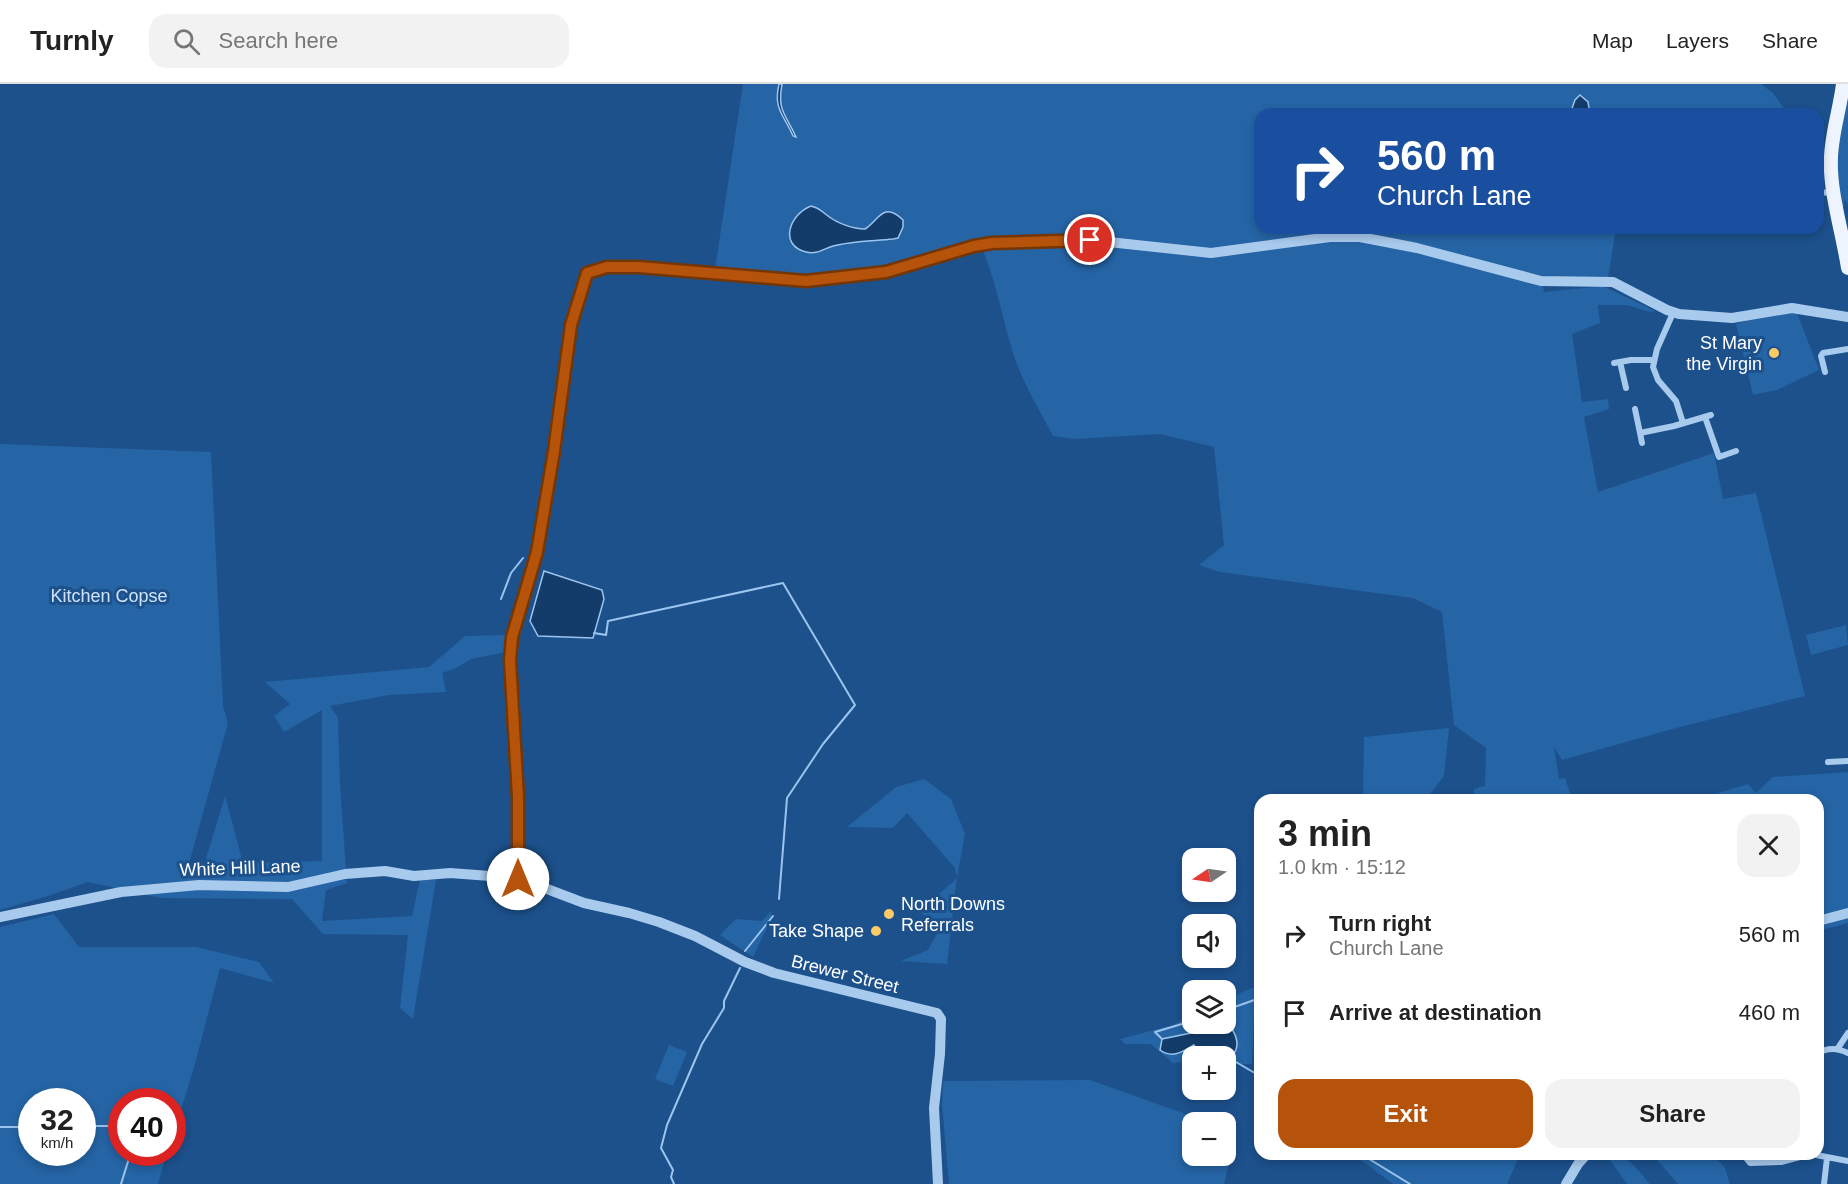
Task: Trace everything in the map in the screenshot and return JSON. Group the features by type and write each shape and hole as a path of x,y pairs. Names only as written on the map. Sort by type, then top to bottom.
{"main road":[{"path":"1844,84 1834,128 1831,159 1848,268"}],"street":[{"path":"1824,192 1835,193"},
{"path":"518,879 518,797 510,660 512,637 537,552 554,451 571,325 587,273 607,267 639,267 806,281 886,272 974,246 992,243 1090,240 1211,253 1330,237 1360,237 1417,248 1541,281 1613,282 1673,313 1732,318 1792,308 1848,317"},
{"path":"1673,313 1654,360 1655,374 1676,401 1683,423"},
{"path":"1825,372 1821,356 1823,353 1848,349"},
{"path":"1626,388 1617,363 1654,360"},
{"path":"1635,409 1642,443"},
{"path":"1640,433 1708,416 1719,457 1736,451"},
{"path":"1828,762 1848,761"},
{"name":"White Hill Lane","path":"0,917 121,892 199,885 288,887 345,874 385,871 414,876 450,873 518,879"},
{"name":"Brewer Street","path":"518,879 584,903 629,913 668,926 695,936 745,962 774,973 937,1013 941,1019 934,1108 938,1184"},
{"path":"1824,919 1848,913"},
{"path":"1838,1048 1848,1033"},
{"path":"1824,1050 1838,1048 1848,1053"},
{"path":"1824,1157 1848,1161"},
{"path":"1824,1184 1827,1158"},
{"path":"1566,1184 1583,1160"},
{"path":"1748,1160 1750,1163 1789,1160"}],"green space":[{"path":"743,84 1761,84 1773,93 1784,108 1254,108 1254,234 1615,234 1608,279 1543,286 1544,292 1603,286 1655,311 1650,312 1627,305 1598,305 1600,323 1572,334 1582,402 1608,399 1609,409 1584,417 1598,492 1714,453 1723,499 1756,493 1805,696 1676,728 1562,760 1554,747 1559,779 1565,778 1570,794 1474,794 1474,789 1485,786 1486,748 1454,725 1442,612 1413,598 1220,572 1199,565 1224,545 1214,447 1160,434 1075,439 1053,436 1017,364 993,280 977,238 880,266 829,275 715,269"},
{"path":"1848,92 1848,205 1844,198 1844,207 1842,207 1837,183 1836,152"},
{"path":"1772,313 1797,313 1819,370 1777,390 1753,395 1736,324"},
{"name":"Kitchen Copse","path":"0,444 211,452 223,706 228,723 188,867 204,865 225,796 243,863 322,861 322,710 284,732 274,716 290,704 265,682 429,667 465,636 506,635 506,652 471,659 442,673 446,692 389,695 330,706 338,718 347,883 326,890 322,921 412,916 420,880 436,880 413,1019 400,1008 408,935 323,934 292,899 161,898 88,882 0,910"},
{"path":"1846,625 1848,645 1811,655 1806,635"},
{"path":"1449,728 1444,776 1430,794 1363,794 1364,737"},
{"path":"1848,772 1848,923 1824,929 1824,794 1715,794 1748,784 1756,793 1773,777"},
{"path":"924,779 951,799 965,834 957,878 955,868 907,813 893,828 847,827 896,787"},
{"path":"957,878 947,964 901,961 928,950 939,930 920,911"},
{"path":"771,911 772,917 753,957 720,935 736,919 762,921"},
{"path":"54,914 79,947 196,947 259,962 274,983 220,968 186,1093 186,1088 108,1088 108,1166 163,1166 158,1184 0,1184 0,927"},
{"path":"1254,987 1252,1064 1236,1064 1236,1046 1229,1046 1229,1034 1236,1034 1236,995"},
{"path":"1182,1020 1182,1034 1186,1034 1165,1038 1194,1046 1182,1046 1182,1062 1173,1063 1151,1044 1125,1044 1120,1039 1173,1025"},
{"path":"669,1045 687,1052 673,1086 655,1079"},
{"path":"1090,1080 1182,1113 1182,1166 1228,1166 1224,1184 949,1184 942,1105 943,1081"},
{"path":"1361,1160 1517,1160 1507,1184 1393,1184"},
{"path":"1610,1160 1627,1160 1650,1184 1627,1184"},
{"path":"1657,1160 1718,1160 1725,1168 1730,1184 1678,1184"}],"shaded area":[{"path":"779,84 782,84 783,112 796,137 793,136 778,106"},
{"path":"1580,95 1588,102 1589,108 1572,108"},
{"path":"811,206 840,223 860,229 865,229 882,214 891,212 903,220 903,227 898,238 847,243 810,253 797,248 792,243 790,229 797,216"},
{"path":"544,571 602,590 604,599 593,638 538,636 530,621"},
{"path":"1186,1034 1234,1034 1237,1046 1236,1050 1236,1046 1182,1046 1182,1051 1169,1054 1160,1050 1162,1039"}],"waterway":[{"path":"501,599 511,573 523,558"},
{"path":"594,633 606,635 608,621 783,583 855,705 823,744 787,798 779,899"},
{"path":"745,951 773,916"},
{"path":"674,1184 671,1177 673,1170 661,1148 667,1125 702,1044 724,1008 724,1001 740,968"},
{"path":"1236,1006 1254,1000"},
{"path":"1162,1039 1155,1032 1182,1024"},
{"path":"1236,1062 1254,1073"},
{"path":"96,1126 108,1126"},
{"path":"0,1127 18,1127"},
{"path":"1371,1160 1410,1184"},
{"path":"121,1184 127,1166"}],"place":[{"name":"St Mary the Virgin","path":"1774,353"},
{"name":"North Downs Referrals","path":"889,914"},
{"name":"Take Shape","path":"876,931"}],"route":[{"path":"518,879 518,797 510,660 512,637 537,552 554,451 571,325 587,273 607,267 639,267 806,281 886,272 974,246 992,243 1090,240"}]}
